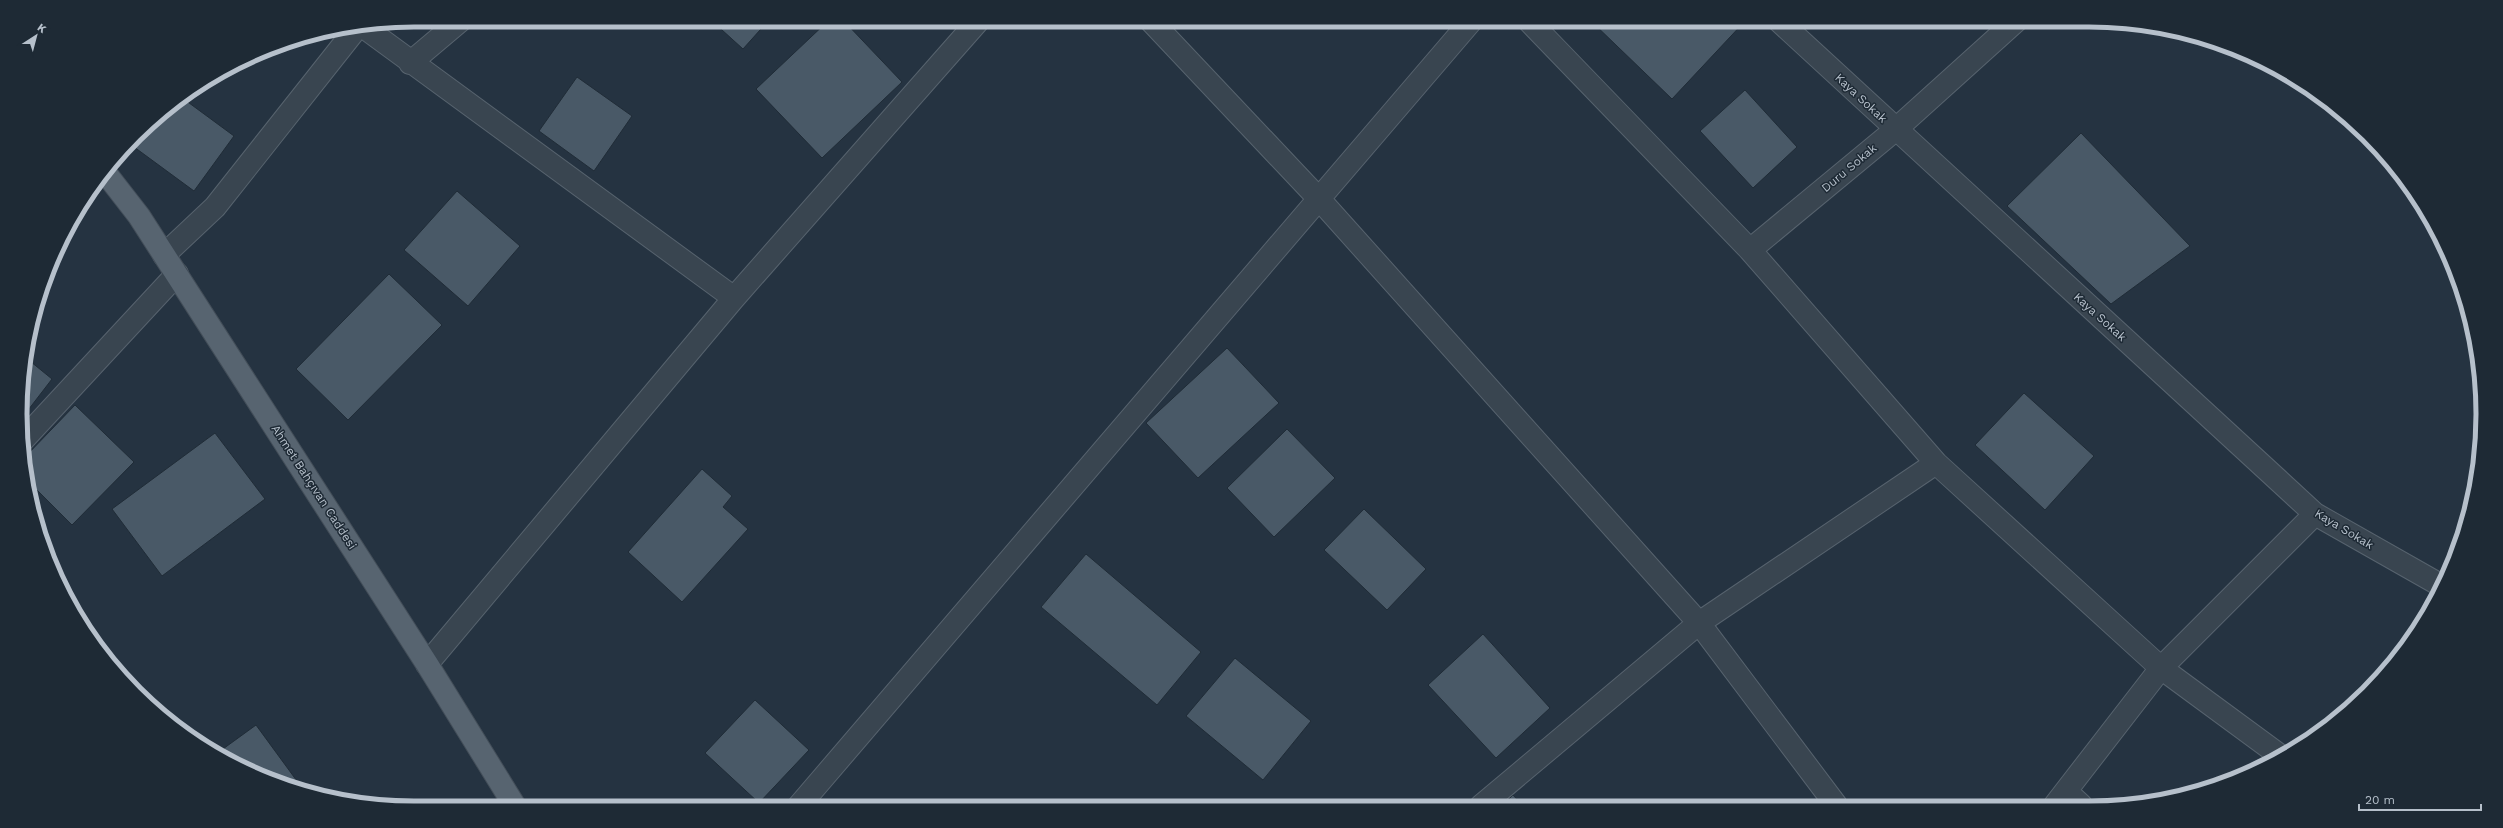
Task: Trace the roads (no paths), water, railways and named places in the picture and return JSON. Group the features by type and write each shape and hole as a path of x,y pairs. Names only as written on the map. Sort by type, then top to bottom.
{"main road":[{"name":"Ahmet Bahçıvan Caddesi","path":"108,176 140,216 427,664 512,801"}],"street":[{"path":"410,63 453,27"},
{"path":"427,664 734,298 973,27"},
{"path":"1157,27 1320,200 1699,623 1833,801"},
{"path":"803,801 1320,200 1466,27"},
{"path":"1535,27 1750,250 1936,463 2161,668 2276,752"},
{"name":"Kaya Sokak","path":"1785,27 1895,130 2315,514 2437,583"},
{"name":"Duru Sokak","path":"1750,250 1895,130 2009,27"},
{"path":"366,30 734,298"},
{"path":"164,255 215,207 355,31"},
{"path":"28,435 177,274"},
{"path":"1487,801 1699,623 1936,463"},
{"path":"2068,801 2161,668 2315,514"}]}
